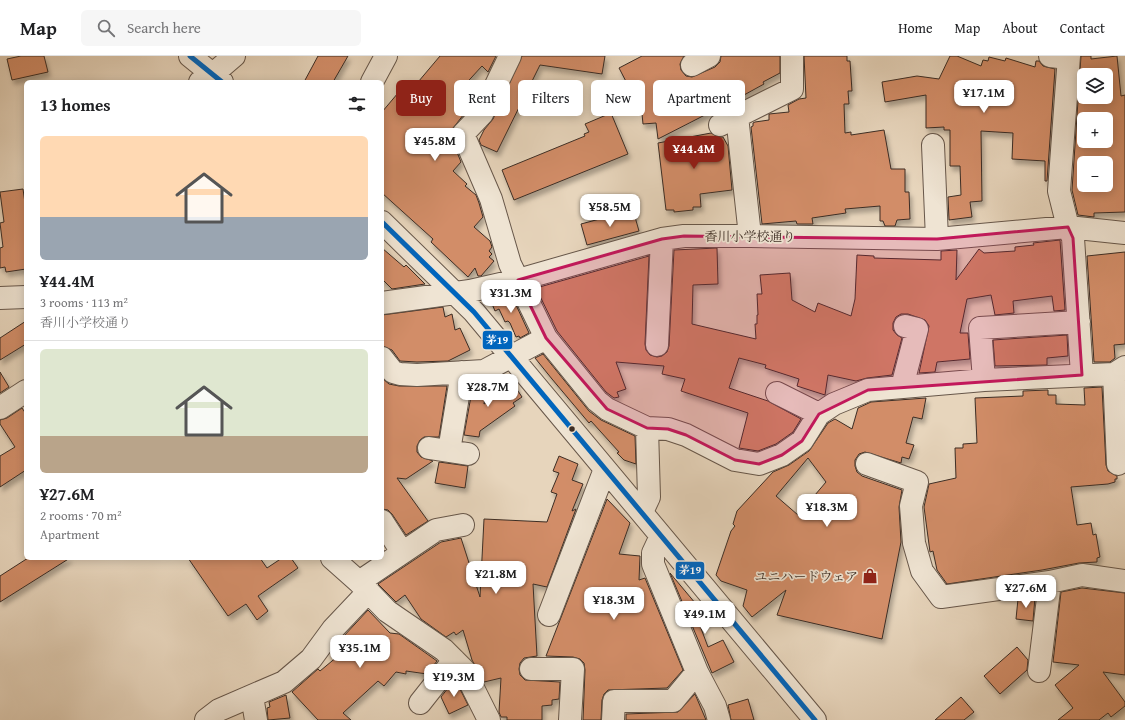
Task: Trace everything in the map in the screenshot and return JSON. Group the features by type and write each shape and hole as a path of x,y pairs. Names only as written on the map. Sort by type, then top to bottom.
{"street":[{"path":"190,56 212,79 234,56"},
{"path":"373,80 386,56"},
{"path":"510,56 482,114 463,134 491,199 510,264 546,338 597,401 607,409 647,428 668,429 686,434 735,460 759,464 782,455 802,440 819,414 834,404 868,390 984,380 1082,376 1119,370 1118,464"},
{"path":"750,236 728,121 792,88 792,56"},
{"path":"1062,57 1059,191 1068,227 1073,238 1082,376"},
{"path":"933,145 937,239"},
{"path":"384,224 455,293 510,356 815,720"},
{"name":"香川小学校通り","path":"384,303 455,293 518,280 662,239 684,236 937,239 1068,227 1125,233"},
{"path":"657,345 662,239"},
{"path":"0,298 24,297"},
{"path":"984,380 980,328 1079,322"},
{"path":"902,387 917,329 905,326"},
{"path":"384,361 393,372 417,376 484,371 546,338"},
{"path":"448,451 462,372"},
{"path":"0,408 24,392"},
{"path":"777,393 819,414"},
{"path":"642,512 649,497 647,428"},
{"path":"867,464 916,482 911,506 914,543 922,571 941,597 1050,582 1082,575 1125,580"},
{"path":"549,616 605,469"},
{"path":"384,524 402,552"},
{"path":"206,720 219,710 284,682 311,659 364,587 402,552 436,530 463,525"},
{"path":"661,536 653,553 653,564 697,672 715,706 719,720"},
{"path":"334,560 364,587 387,611 444,650 464,670 489,720"},
{"path":"1039,671 1050,582"},
{"path":"420,703 454,660"},
{"path":"531,669 573,669 570,720"},
{"path":"612,720 614,701 673,700 697,672"},
{"path":"252,696 256,720"}],"highlighted area":[{"path":"1068,227 1073,238 1082,375 868,390 819,414 802,441 782,455 759,464 735,460 686,435 668,429 647,428 607,409 546,338 518,280 662,239 684,236 937,239"}],"building":[{"path":"21,56 44,56 48,72 12,80 7,59"},
{"path":"318,56 348,56 334,80 305,80"},
{"path":"440,56 496,56 488,72 482,66 469,80 454,80 454,116 462,116 447,136 452,140 461,162 453,171 467,184 465,186 476,195 479,203 483,217 474,227 490,241 492,247 489,251 492,254 489,257 494,261 481,276 478,276 475,268 468,277 431,242 433,239 384,195 384,110 396,95 396,116 446,116 446,80 420,80"},
{"path":"522,56 605,56 602,74 540,65 533,80 518,80 518,110 497,152 481,145 479,140 494,116 510,116 510,82"},
{"path":"642,56 684,56 680,64 681,70 686,76 692,77 715,67 720,62 721,56 780,56 780,73 763,82 764,84 745,94 745,80 653,80 653,116 703,116 658,139 656,123 643,124 642,116 645,116 645,80 625,80 619,68"},
{"path":"804,56 847,56 847,61 850,61 852,91 848,91 849,104 844,104 845,133 851,132 851,135 884,130 891,169 905,169 905,192 909,192 910,219 897,220 895,226 885,226 883,221 880,221 880,206 845,209 846,213 812,218 813,224 797,224 796,221 762,224 751,127 755,122 769,120 769,114 789,112 788,105 799,99 806,98"},
{"path":"950,56 957,56 981,66 983,60 988,61 989,57 1005,61 1006,58 1035,67 1036,61 1039,61 1043,66 1055,69 1047,181 1045,181 1045,161 1012,159 1013,133 981,131 982,201 970,202 972,217 949,220 948,197 961,195 960,166 950,166 950,130 944,130 944,127 926,128 926,95 885,102 882,82 917,76 939,79"},
{"path":"1081,56 1091,56 1091,59 1117,56 1121,96 1125,95 1125,212 1094,213 1094,217 1078,215 1072,190 1077,116 1077,148 1113,148 1113,112 1077,112 1078,104 1113,104 1113,68 1080,68"},
{"path":"604,116 612,116 628,154 514,200 502,170 585,136 584,134 589,132 585,124"},
{"path":"711,133 719,137 723,137 728,146 732,190 700,194 701,207 693,207 693,210 674,212 674,210 666,210 658,143"},
{"path":"23,189 24,269 6,272 5,267 0,268 0,248 3,247 0,223 4,222 0,192"},
{"path":"633,210 639,231 587,245 581,224"},
{"path":"1060,240 1065,310 1054,311 1052,296 1013,301 1014,313 995,315 991,295 967,299 960,333 968,333 970,359 937,362 935,372 919,373 929,326 925,320 908,314 901,314 896,317 893,323 893,330 902,338 892,375 856,381 828,375 825,395 797,386 799,379 765,368 766,365 739,358 729,388 768,401 801,419 793,432 776,444 758,451 739,448 748,413 681,391 685,379 662,374 664,366 616,362 626,389 617,392 619,397 614,398 606,392 557,331 536,288 649,256 645,344 646,350 650,355 657,357 662,356 667,352 669,346 674,250 717,248 718,284 693,285 692,324 756,339 755,324 757,324 758,315 757,294 762,294 760,275 790,273 792,300 815,312 818,303 851,316 855,299 857,255 874,256 874,258 941,260 941,251 957,250 956,280 979,249 984,253 1015,251 1015,247"},
{"path":"384,250 404,267 406,265 425,284 392,289 384,281"},
{"path":"1125,252 1125,344 1114,345 1115,358 1110,362 1094,362 1087,256"},
{"path":"511,294 529,333 520,338 519,336 516,337 510,323 508,321 505,322 499,309 495,311 490,299"},
{"path":"443,307 445,317 452,314 455,330 460,328 470,350 448,361 400,361 392,350 384,347 384,315"},
{"path":"24,322 24,345 0,360 0,338"},
{"path":"1067,335 1068,356 1047,358 1047,365 995,366 993,340"},
{"path":"543,354 589,411 601,420 635,436 636,464 624,460 617,453 619,452 591,421 589,423 535,358"},
{"path":"0,372 9,387 0,393"},
{"path":"384,380 389,384 399,386 447,386 439,437 424,437 420,440 417,446 417,452 421,457 433,461 406,479 397,478 428,521 406,535 388,510 384,509"},
{"path":"487,383 484,404 514,385 522,397 513,403 515,406 480,431 479,437 464,435 473,385"},
{"path":"1102,387 1106,465 1108,471 1117,476 1117,479 1115,479 1115,482 1108,484 1071,487 1077,525 1091,523 1093,535 1096,534 1100,557 1097,558 1097,562 1079,563 947,584 937,570 933,551 930,552 924,507 929,484 956,478 955,448 963,448 963,444 977,443 975,398 1023,396 1023,391 1048,390 1048,395 1056,395 1056,404 1085,405 1084,388"},
{"path":"926,398 922,419 913,417 906,443 914,445 909,459 902,457 901,463 865,452 859,454 855,460 857,472 862,476 902,490 899,507 901,542 882,639 777,615 786,590 752,617 743,606 747,590 721,581 716,575 731,531 735,526 733,524 737,511 773,472 789,465 809,451 828,423 835,419 852,429 858,408 871,402","holes":["808,458 826,482 798,515 776,496"]},
{"path":"22,408 24,411 24,471 0,487 0,456 15,447 0,424 0,420 7,418"},
{"path":"559,456 578,464 572,480 583,484 572,511 576,509 547,587 533,584 537,656 524,658 520,663 519,669 520,675 525,680 560,682 559,699 552,700 552,705 542,706 542,720 507,720 507,717 501,717 499,712 501,678 484,682 472,660 463,630 456,635 454,632 446,637 421,619 405,595 396,602 378,584 441,542 461,538 480,597 484,519 547,522 557,494 551,492 559,473 553,471"},
{"path":"439,462 468,466 465,488 435,483"},
{"path":"607,499 630,523 619,554 640,556 639,580 645,578 683,670 667,688 608,690 604,694 602,700 601,720 583,720 584,663 580,659 573,657 546,656"},
{"path":"25,560 67,560 0,602 0,576"},
{"path":"189,560 261,560 267,568 279,560 292,560 298,568 258,596 268,611 257,620 246,604 228,616"},
{"path":"670,573 701,610 699,611 700,614 696,615 708,647 723,640 734,662 712,673"},
{"path":"1082,588 1125,593 1125,675 1103,672 1125,702 1125,706 1111,717 1108,713 1099,720 1058,720 1073,708 1055,685 1079,665 1053,662 1061,592"},
{"path":"1035,597 1033,621 1016,619 1018,599"},
{"path":"368,610 390,633 399,634 437,661 427,674 406,671 406,674 396,672 384,686 378,681 343,713 351,720 318,720 292,692 318,669 320,671 350,646 342,638"},
{"path":"1017,647 1028,660 1027,670 1000,694 984,676"},
{"path":"455,679 468,705 449,714 441,697"},
{"path":"695,694 706,720 626,720 626,714 678,712"},
{"path":"286,695 290,718 268,720 267,708 270,707 269,702"},
{"path":"961,697 974,712 964,720 935,720"},
{"path":"748,699 754,720 731,720 728,705"}],"transit line":[{"name":"茅19","path":"190,56 220,80"},
{"name":"茅19","path":"384,224 474,312 815,720"}],"place":[{"name":"ユニハードウェア","path":"870,576"}]}
